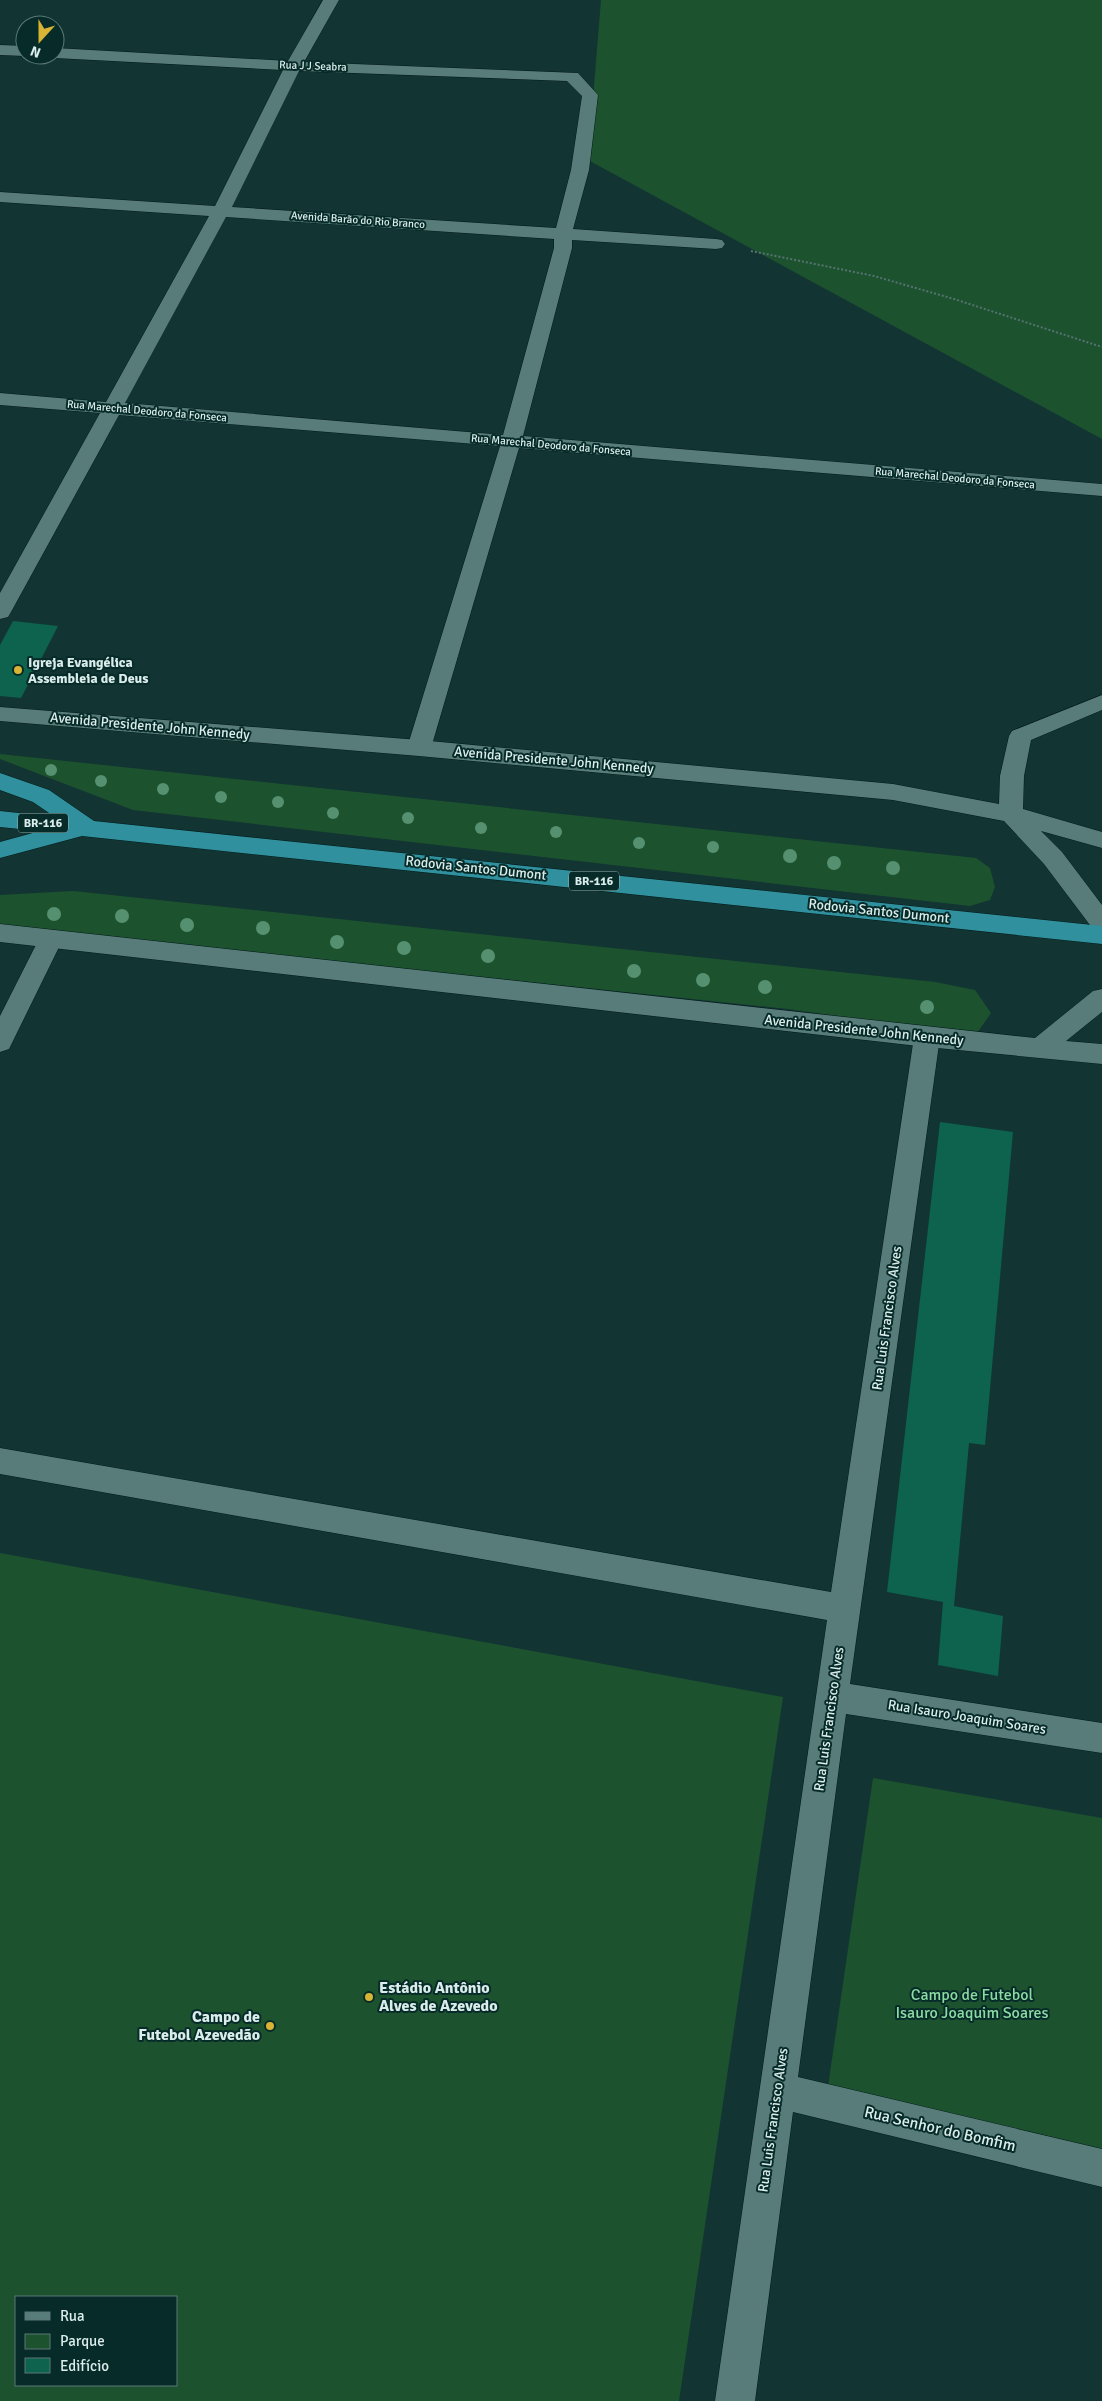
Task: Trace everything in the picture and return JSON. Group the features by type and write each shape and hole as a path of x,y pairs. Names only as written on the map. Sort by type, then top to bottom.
{"highway":[{"path":"0,780 41,796 86,827"},
{"name":"Rodovia Santos Dumont","path":"0,819 1102,935"},
{"path":"0,850 86,827"}],"street":[{"path":"0,612 221,211 293,66 331,0"},
{"path":"0,50 15,51"},
{"name":"Rua J J Seabra","path":"65,53 293,66 572,76 590,95 580,170 563,234"},
{"name":"Avenida Barão do Rio Branco","path":"0,197 716,244"},
{"path":"419,748 511,442 563,248 563,234"},
{"name":"Rua Marechal Deodoro da Fonseca","path":"0,399 1102,490"},
{"path":"1102,702 1020,736 1012,776 1011,814 1054,858 1102,923"},
{"name":"Avenida Presidente John Kennedy","path":"0,714 419,748 893,792 1011,814 1102,840"},
{"name":"Avenida Presidente John Kennedy","path":"0,933 928,1037 1102,1054"},
{"path":"0,1042 51,939"},
{"path":"1040,1048 1102,998"},
{"name":"Rua Luis Francisco Alves","path":"736,2401 844,1608 928,1037"},
{"path":"0,1462 844,1608"},
{"name":"Rua Isauro Joaquim Soares","path":"833,1696 1102,1738"},
{"name":"Rua Senhor do Bomfim","path":"777,2090 1102,2168"}],"path":[{"path":"716,244 874,276 954,299 1102,347"}],"green space":[{"path":"601,0 1102,0 1102,439 588,160"},
{"path":"0,754 976,858 990,868 995,887 990,900 970,906 133,810 0,759"},
{"path":"73,891 935,982 975,990 991,1013 975,1036 788,1009 0,927 0,895"},
{"name":"Campo de Futebol Azevedão","path":"0,1553 783,1697 679,2401 0,2401"},
{"name":"Campo de Futebol Isauro Joaquim Soares","path":"873,1778 1102,1818 1102,2166 825,2107"}],"building":[{"name":"Igreja Evangélica Assembleia de Deus","path":"13,621 58,626 21,698 0,696 0,645"},
{"path":"940,1122 1013,1132 985,1445 969,1443 954,1606 1003,1616 998,1676 938,1665 943,1602 887,1592"}],"place":[{"name":"Igreja Evangélica Assembleia de Deus","path":"18,670"},
{"name":"Estádio Antônio Alves de Azevedo","path":"369,1997"},
{"name":"Campo de Futebol Azevedão","path":"270,2026"}]}
